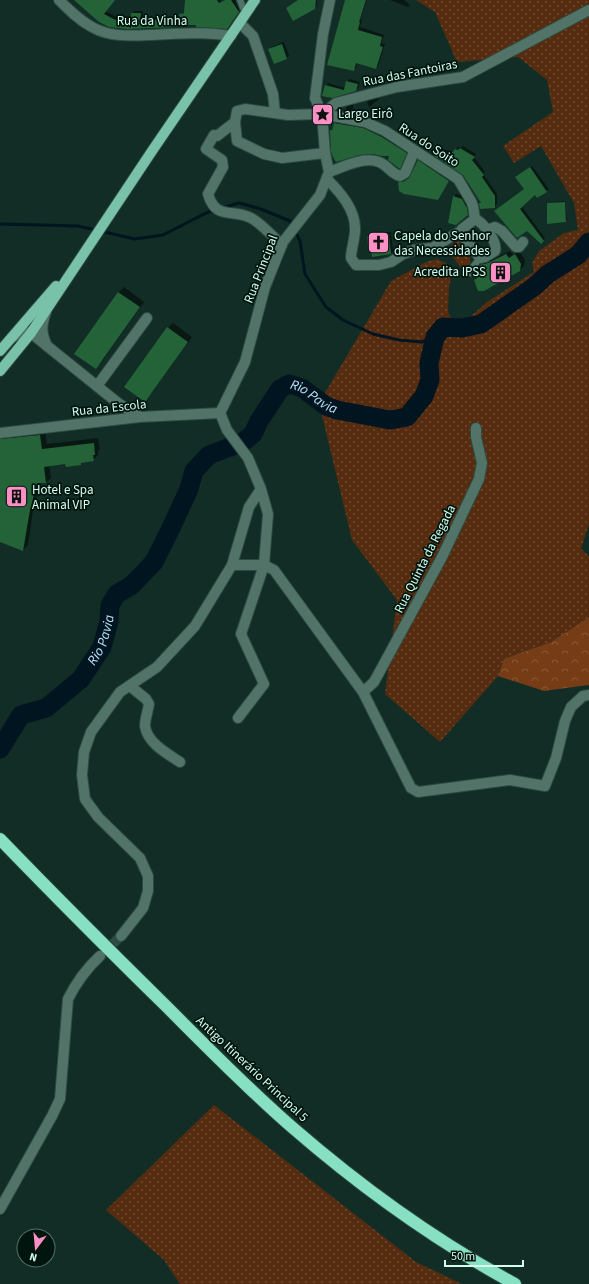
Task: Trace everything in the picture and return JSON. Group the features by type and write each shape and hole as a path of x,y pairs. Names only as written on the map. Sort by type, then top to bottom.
{"highway":[{"name":"Antigo Itinerário Principal 5","path":"0,839 57,898 218,1058 294,1128 381,1199 436,1237 515,1284"}],"main road":[{"path":"0,371 31,333 255,0"},
{"path":"0,351 79,260"}],"street":[{"name":"Rua da Vinha","path":"59,0 75,16 92,28 107,33 125,36 215,33 231,36"},
{"path":"330,0 323,34 315,98 322,114 328,175 339,190 352,213 355,230 351,258 356,265 379,265 390,262 402,254 414,250 432,248 461,231 475,219 479,221 489,232 496,248 495,251 485,257 480,258 461,234 461,231"},
{"name":"Rua das Fantoiras","path":"322,114 336,103 381,91 397,87 463,77 589,10"},
{"path":"240,23 253,36 273,94 275,113"},
{"name":"Rua do Soito","path":"235,122 237,111 245,109 288,115 322,114 365,122 385,131 414,152 458,179 471,201 475,219"},
{"path":"235,122 237,141 264,154 282,158 325,153"},
{"path":"235,122 217,136 214,135 206,149 222,160 223,167 208,194 212,205 224,213 243,214 253,218 282,245"},
{"path":"328,175 348,165 366,161 378,162 400,176 405,173 414,152"},
{"name":"Rua Principal","path":"220,412 245,362 266,287 282,245 289,234 320,196 328,175"},
{"path":"489,232 490,229 495,227 502,231 516,247 519,247 523,242"},
{"path":"31,333 29,329 46,306 49,294"},
{"path":"46,311 42,335 48,348"},
{"path":"97,386 147,318"},
{"path":"13,337 21,333 31,333 118,403 140,417"},
{"path":"17,350 25,344 30,343 48,348"},
{"path":"220,412 227,430 248,458 261,489 268,514 264,565 241,634 264,684 238,718"},
{"name":"Rua da Escola","path":"0,433 140,417 220,412"},
{"name":"Rua Quinta da Regada","path":"363,692 374,682 442,557 477,485 482,463 476,437 476,428"},
{"path":"121,936 142,908 148,891 148,876 140,858 98,817 85,799 82,775 84,752 92,732 120,692 157,668 195,626 232,565 249,507 261,489"},
{"path":"232,565 264,565 274,570 363,692 411,788 418,792 510,780 544,786 556,758 565,721 571,707 583,696 589,695"},
{"path":"130,686 146,699 149,704 145,725 147,734 159,747 180,762"},
{"path":"0,1209 60,1099 68,999 91,965 100,956"}],"lane":[{"path":"240,0 247,12"},
{"path":"470,273 480,258"}],"shaded area":[{"path":"416,0 589,0 589,524 581,549 589,556 589,617 551,642 504,659 498,676 440,742 385,694 397,600 352,540 319,403 391,281 426,262 437,259 446,263 452,271 449,288 448,312 452,320 469,318 487,302 534,272 532,263 539,251 564,233 578,230 574,203 541,146 514,163 503,146 553,112 547,80 518,57 457,62 435,12"},
{"path":"458,241 462,246 470,251 470,263 467,269 461,268 453,257 447,253 452,244"},
{"path":"214,1105 416,1262 462,1284 180,1284 164,1260 106,1210"}],"green space":[{"path":"589,617 589,685 544,691 498,676 504,659 551,642"}],"building":[{"path":"74,0 115,0 104,14 131,28 131,13 141,13 140,20 177,19 177,27 127,29 109,27 99,22"},
{"path":"185,0 217,0 219,3 225,0 231,0 239,12 227,29 196,27 196,25 180,25 179,14 184,13"},
{"path":"298,0 316,0 315,9 293,21 286,8"},
{"path":"345,0 366,0 358,30 382,37 380,46 383,47 376,69 356,63 354,71 327,65"},
{"path":"282,44 287,59 274,64 268,49"},
{"path":"346,81 358,84 356,91 332,98 322,96 325,85 344,90"},
{"path":"334,123 363,128 382,137 407,153 400,169 388,160 389,156 373,154 359,155 336,162 331,152 330,130 332,130"},
{"path":"460,148 475,157 472,160 484,175 482,177 495,196 495,208 480,209 479,203 481,203 463,175 433,155 436,149 451,154 455,149 458,150"},
{"path":"418,160 449,181 438,200 404,194 399,191 398,182 403,182 409,178"},
{"path":"530,167 547,192 537,198 535,195 520,209 544,241 541,244 527,231 517,238 494,211 524,189 515,177"},
{"path":"453,196 462,199 467,208 468,215 456,225 448,223"},
{"path":"565,202 566,222 547,224 547,203"},
{"name":"Capela do Senhor das Necessidades","path":"389,234 391,254 372,257 371,250 368,251 367,236"},
{"name":"Acredita IPSS","path":"506,254 509,258 515,254 521,264 520,271 484,291 478,291 474,280 485,273 480,265 488,263"},
{"path":"118,292 140,307 96,369 74,354"},
{"path":"167,327 188,342 145,402 124,387"},
{"name":"Hotel e Spa Animal VIP","path":"40,435 42,449 94,443 95,455 93,455 94,461 81,463 81,465 66,467 65,464 44,467 46,483 37,483 30,510 23,551 0,542 0,439"}],"waterway":[{"path":"222,208 239,203 261,209 290,221 300,241 305,274 326,307 343,320 373,334 399,340 422,342 435,337"},
{"path":"0,224 78,226 135,239 163,235 215,210"},
{"name":"Rio Pavia","path":"0,749 21,715 46,708 81,679 102,647 109,621 110,605 117,594 132,585 154,562 189,489 194,471 209,455 243,442 253,434 259,421 280,389 289,384 302,388 326,406 337,410 390,420 407,417 424,396 430,380 429,363 435,337 443,327 462,328 481,324 535,286 548,274 578,255 589,242"}],"tunnel":[{"path":"102,954 121,936"}],"place":[{"name":"Largo Eirô","path":"322,114"},
{"name":"Capela do Senhor das Necessidades","path":"379,243"},
{"name":"Acredita IPSS","path":"501,272"},
{"name":"Hotel e Spa Animal VIP","path":"17,497"}]}
